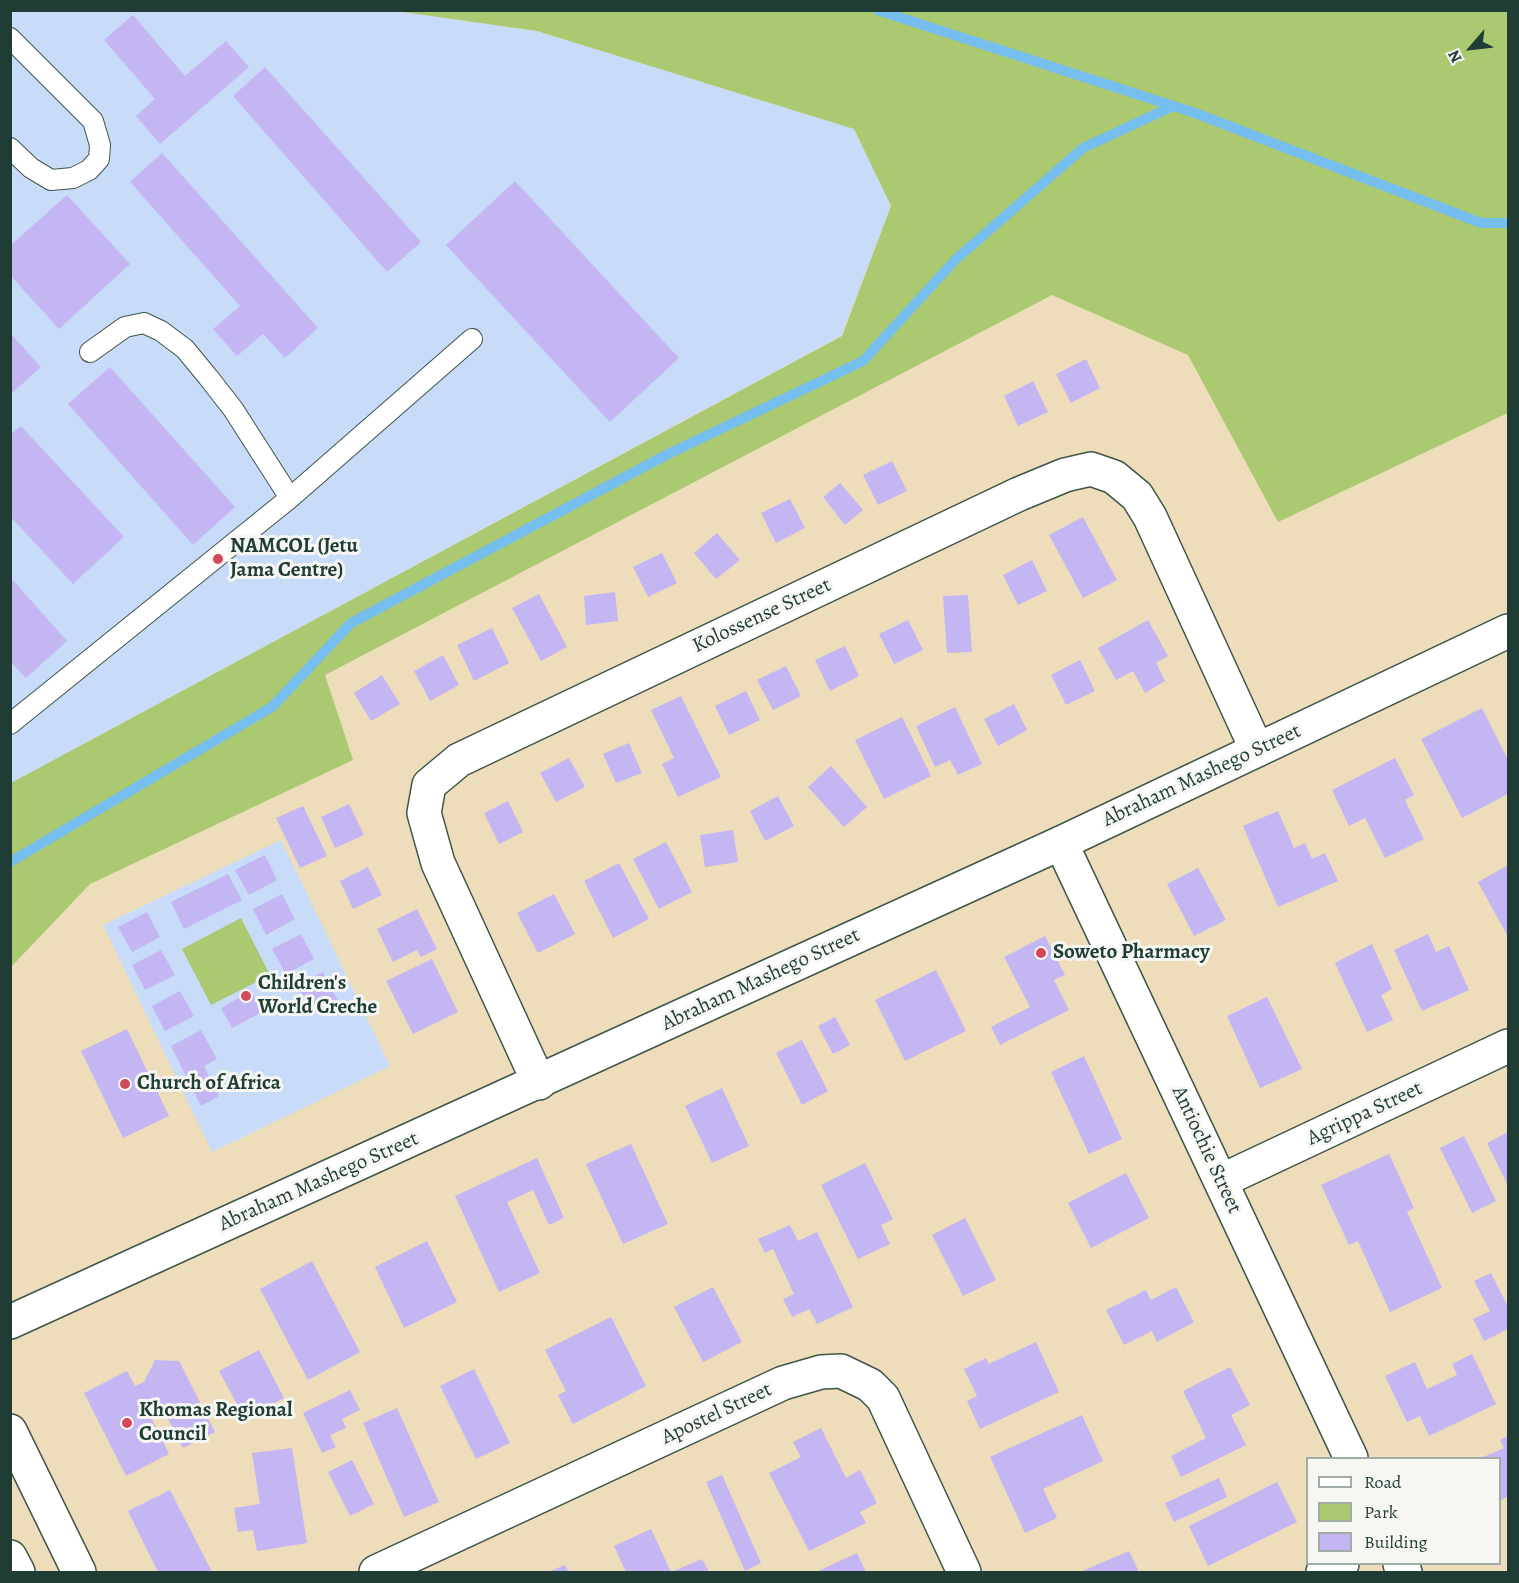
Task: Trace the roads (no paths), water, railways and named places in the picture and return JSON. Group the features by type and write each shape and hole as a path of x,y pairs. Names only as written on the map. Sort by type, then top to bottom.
{"street":[{"name":"Kolossense Street","path":"539,1083 438,863 424,813 429,785 459,760 1019,494 1065,475 1091,469 1114,477 1137,496 1150,517 1257,750"},
{"name":"Abraham Mashego Street","path":"10,1322 539,1083 1061,843 1509,631"},
{"name":"Antiochie Street","path":"1061,843 1351,1457"},
{"name":"Agrippa Street","path":"1221,1181 1509,1046"},
{"name":"Apostel Street","path":"376,1572 783,1383 821,1372 841,1371 870,1385 884,1398 964,1572"},
{"path":"10,1431 79,1572"},
{"path":"10,1557 18,1572"},
{"path":"1323,1572 1338,1565"}],"lane":[{"path":"10,38 93,121 100,145 99,159 89,170 73,178 51,180 31,168 10,148"},
{"path":"90,352 125,327 144,324 161,331 185,349 208,377 233,410 290,498"},
{"path":"10,724 290,498 472,339"}],"waterway":[{"path":"877,10 1195,113 1481,223 1508,223"},
{"path":"10,862 272,707 351,623 668,454 863,361 955,260 1083,148 1173,106"}],"place":[{"name":"NAMCOL (Jetu Jama Centre)","path":"218,559"},
{"name":"Soweto Pharmacy","path":"1041,953"},
{"name":"Children's World Creche","path":"246,996"},
{"name":"Church of Africa","path":"125,1084"},
{"name":"Khomas Regional Council","path":"127,1423"}]}
